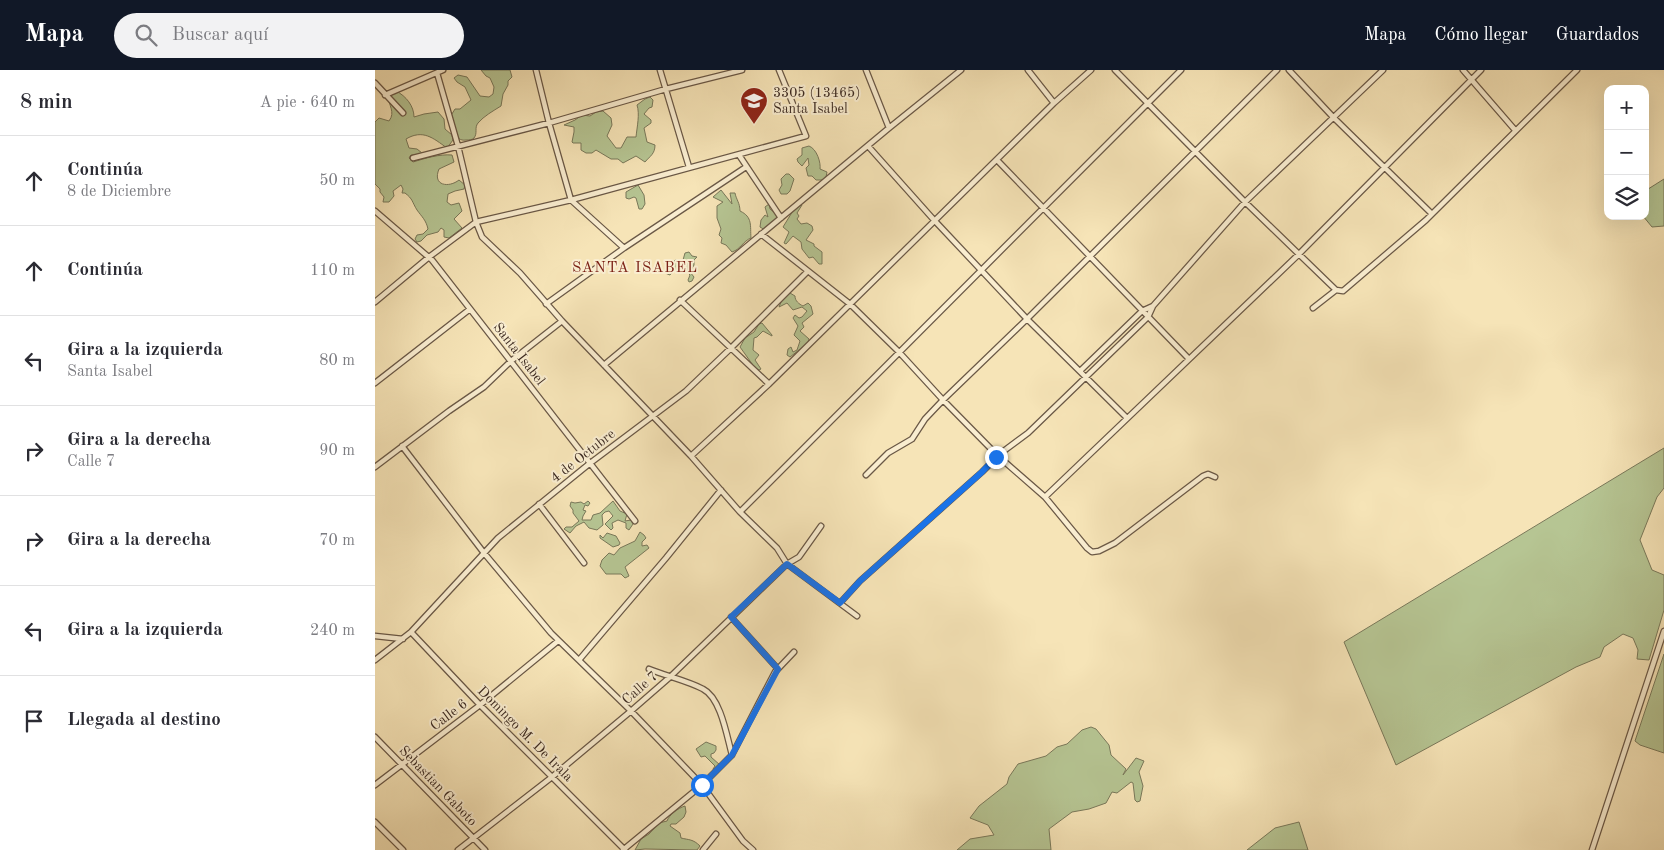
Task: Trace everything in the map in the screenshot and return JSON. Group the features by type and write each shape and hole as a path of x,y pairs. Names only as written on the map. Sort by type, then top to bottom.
{"street":[{"path":"385,95 443,70"},
{"path":"536,70 571,200 623,248"},
{"path":"660,70 689,167"},
{"path":"413,158 741,70"},
{"path":"375,302 429,257 476,222 571,200 805,136 779,70"},
{"path":"867,70 889,128"},
{"path":"604,365 680,300 961,70"},
{"path":"1028,70 1054,103"},
{"path":"691,456 769,384 934,220 1054,103 1091,70"},
{"path":"1115,70 1335,290 1343,291 1432,214 1577,70"},
{"path":"740,512 982,270 1041,208 1181,70"},
{"path":"866,475 888,453 912,439 925,419 943,400 1277,70"},
{"path":"1289,70 1333,117 1432,214"},
{"path":"840,603 860,581 998,456 1028,433 1148,317 1153,306 1245,202 1383,70"},
{"path":"1463,70 1515,130"},
{"path":"1045,497 1298,254 1481,70"},
{"path":"437,72 458,146 476,222 482,237 520,273 546,304 691,456 740,512 777,548 787,564 857,616"},
{"path":"375,83 403,113"},
{"path":"868,146 1027,319 1127,418"},
{"path":"739,154 746,168 781,218"},
{"path":"997,160 1041,208 1189,359"},
{"path":"546,304 623,248 746,168"},
{"name":"Santa Isabel","path":"375,211 429,257 635,522"},
{"path":"761,234 850,304 899,352 998,456 1045,497 1092,552 1099,551 1115,543 1203,476 1208,474 1215,477"},
{"name":"4 de Octubre","path":"375,660 411,632 498,538 589,464 700,378 807,272"},
{"path":"1313,308 1335,290"},
{"path":"680,300 769,384"},
{"path":"1080,371 1142,311 1153,306"},
{"path":"375,383 470,309"},
{"path":"375,467 449,410 484,387 511,361 562,321"},
{"path":"402,446 484,553 557,641 631,711 702,785 743,841 753,850"},
{"path":"579,660 721,490"},
{"path":"539,504 584,562"},
{"name":"Calle 7","path":"458,850 552,777 670,677 787,564 803,552 821,526"},
{"path":"731,617 778,669"},
{"path":"1592,850 1664,631"},
{"name":"Domingo M. De Irala","path":"411,632 624,850"},
{"path":"375,636 403,639"},
{"name":"Calle 6","path":"375,785 481,704 557,641"},
{"path":"624,850 702,785 732,755 778,669 793,652"},
{"path":"649,668 704,690 712,697 719,711 732,755"},
{"name":"Sebastian Gaboto","path":"375,738 485,850"},
{"path":"375,822 403,850"},
{"path":"703,850 716,834"}],"green space":[{"path":"481,70 510,70 512,77 508,81 503,94 501,106 478,123 474,138 462,140 456,136 450,117 455,109 460,109 471,100 465,87 454,78 458,75 467,77 480,96 489,97 493,94 494,87 490,78"},
{"path":"396,91 409,102 413,109 414,117 438,112 444,119 445,129 452,135 453,140 447,148 428,136 418,135 406,139 409,148 417,149 422,153 420,155 411,155 409,158 413,162 437,156 452,155 454,162 439,169 437,175 443,184 455,183 459,180 465,185 464,189 448,194 447,202 451,205 459,203 462,211 454,219 462,228 449,238 444,237 444,230 441,228 438,232 427,235 417,242 415,239 417,235 423,234 428,229 411,199 405,193 402,193 401,185 393,191 394,196 389,202 383,202 384,197 375,184 375,122 379,118 389,121 392,111 388,95"},
{"path":"650,97 653,100 652,107 644,114 651,120 651,123 644,128 647,142 655,145 655,148 652,155 645,162 636,156 623,163 618,159 611,159 596,150 592,153 586,153 581,150 581,143 572,142 574,127 564,125 582,115 590,116 596,112 603,111 611,118 612,125 607,136 616,148 621,148 627,137 636,137 637,105"},
{"path":"809,146 818,156 820,169 827,172 823,180 816,180 812,176 808,176 806,168 809,165 808,158 802,166 798,162 797,159 802,155 802,148"},
{"path":"786,174 789,174 794,179 790,191 787,194 781,194 779,190 782,185 781,179"},
{"path":"1664,179 1664,226 1652,227 1646,220 1649,220 1649,188"},
{"path":"638,185 644,195 645,204 642,209 639,209 636,198 626,198 626,192"},
{"path":"721,190 732,204 730,193 735,193 740,211 747,216 750,222 751,238 732,252 726,245 721,243 722,238 719,235 721,229 717,218 717,206 723,202 713,197"},
{"path":"797,202 802,205 797,213 799,216 797,219 801,224 807,223 812,226 813,230 806,240 814,244 822,252 822,264 819,264 813,257 809,258 802,249 801,242 793,236 786,244 784,243 789,232 783,227 791,214 794,204"},
{"path":"769,204 777,219 771,222 765,230 760,227 761,220 765,215 768,217 765,207"},
{"path":"689,252 692,256 697,257 690,272 694,277 692,281 689,282 690,275 685,270 677,272 671,268 672,272 670,275 665,273 668,265 671,267 675,260 683,260 685,253"},
{"path":"790,293 803,306 808,303 813,314 802,323 804,327 800,331 809,339 808,343 790,357 787,355 788,349 791,347 793,352 797,350 800,341 794,335 798,326 793,318 795,315 799,318 802,317 807,311 802,307 793,310 787,303 779,307 781,302"},
{"path":"762,323 772,336 763,331 754,338 753,350 759,355 755,360 761,369 759,370 755,368 740,347 745,338"},
{"path":"1664,448 1664,488 1657,497 1640,540 1652,570 1664,575 1664,610 1649,660 1637,659 1638,650 1633,638 1623,634 1604,647 1600,657 1576,667 1396,765 1344,642"},
{"path":"588,501 590,503 588,506 585,505 583,510 586,511 582,520 591,520 593,515 600,513 613,501 620,511 627,514 625,521 631,520 633,524 629,530 626,528 626,523 618,520 612,523 613,528 611,530 605,524 613,516 609,511 602,515 603,525 597,530 589,528 584,522 576,526 570,533 564,529 572,527 579,521 570,506 571,502 581,502 584,504"},
{"path":"640,532 646,538 642,542 642,546 647,545 649,548 625,567 629,576 625,578 621,574 606,574 600,566 602,560 609,553 614,555 620,548 635,541"},
{"path":"607,533 616,536 620,543 619,545 613,547 600,538 600,535 603,538"},
{"path":"1664,654 1664,753 1640,745 1635,741"},
{"path":"1091,727 1096,729 1109,745 1111,755 1126,769 1123,775 1136,758 1144,761 1139,772 1143,786 1140,801 1137,802 1135,800 1133,783 1131,782 1117,793 1112,792 1106,803 1072,812 1049,829 1051,850 957,850 970,839 994,835 988,825 970,818 979,806 1007,784 1009,777 1018,764 1046,756 1057,747 1067,744 1082,730"},
{"path":"706,742 716,746 716,750 711,754 711,757 720,765 714,771 715,766 705,756 701,757 696,749"},
{"path":"685,806 686,812 684,817 676,824 671,824 670,826 680,833 681,838 698,844 700,846 697,850 635,850 641,839 649,834 659,823 667,821 674,812"},
{"path":"1299,822 1308,850 1247,850 1275,828"}],"place":[{"name":"3305 (13465) Santa Isabel","path":"754,125"}],"district":[{"name":"SANTA ISABEL","path":"635,268"}],"route":[{"path":"702,785 732,755 778,669 731,617 787,564 840,603 860,581 922,527 996,457"}]}
